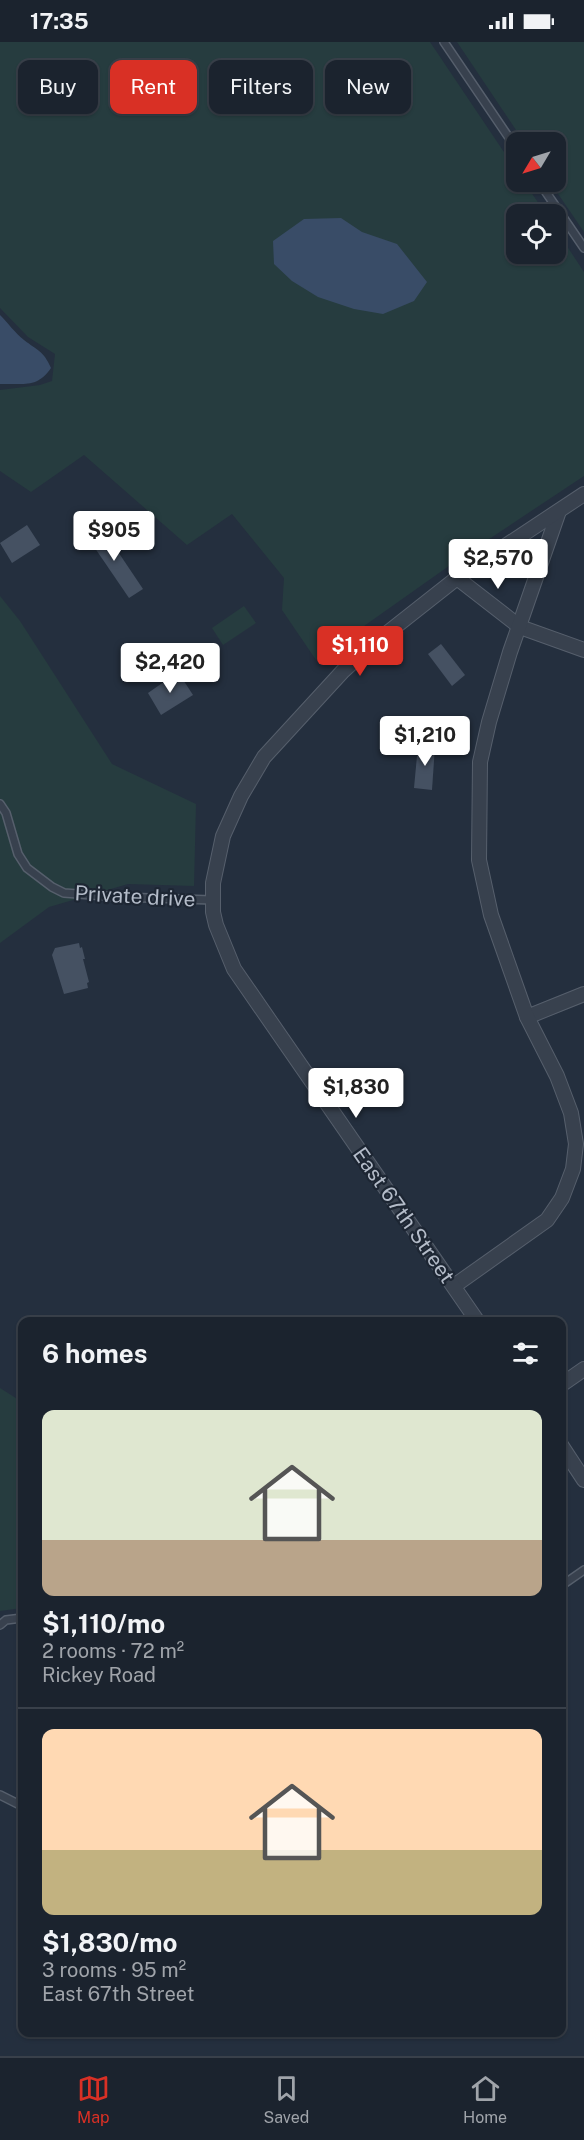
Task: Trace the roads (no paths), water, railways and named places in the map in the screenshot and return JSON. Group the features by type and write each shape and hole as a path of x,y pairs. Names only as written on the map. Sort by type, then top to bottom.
{"street":[{"name":"East 67th Street","path":"475,1317 234,969 216,925 212,900 215,867 223,836 264,756 343,671 457,578 584,494"},
{"path":"454,1286 547,1220 562,1198 573,1169 576,1144 571,1113 552,1065 527,1017 491,915 479,860 480,762 510,652 559,511"},
{"path":"457,578 520,627 584,650"},
{"path":"527,1017 584,994"},
{"path":"566,1382 584,1369"},
{"path":"566,1453 584,1480"}],"lane":[{"path":"444,42 506,133"},
{"path":"546,192 584,248"},
{"name":"Private drive","path":"0,804 6,813 18,854 27,868 64,893 212,900"},
{"path":"566,1583 584,1570"},
{"path":"0,1625 6,1620 18,1618"},
{"path":"0,1795 18,1804"}],"water":[{"path":"341,218 362,232 397,244 427,282 414,301 383,314 354,309 318,297 292,281 274,264 273,241 304,219"},
{"path":"0,315 21,337 40,351 51,368 46,375 28,384 0,384"}]}
